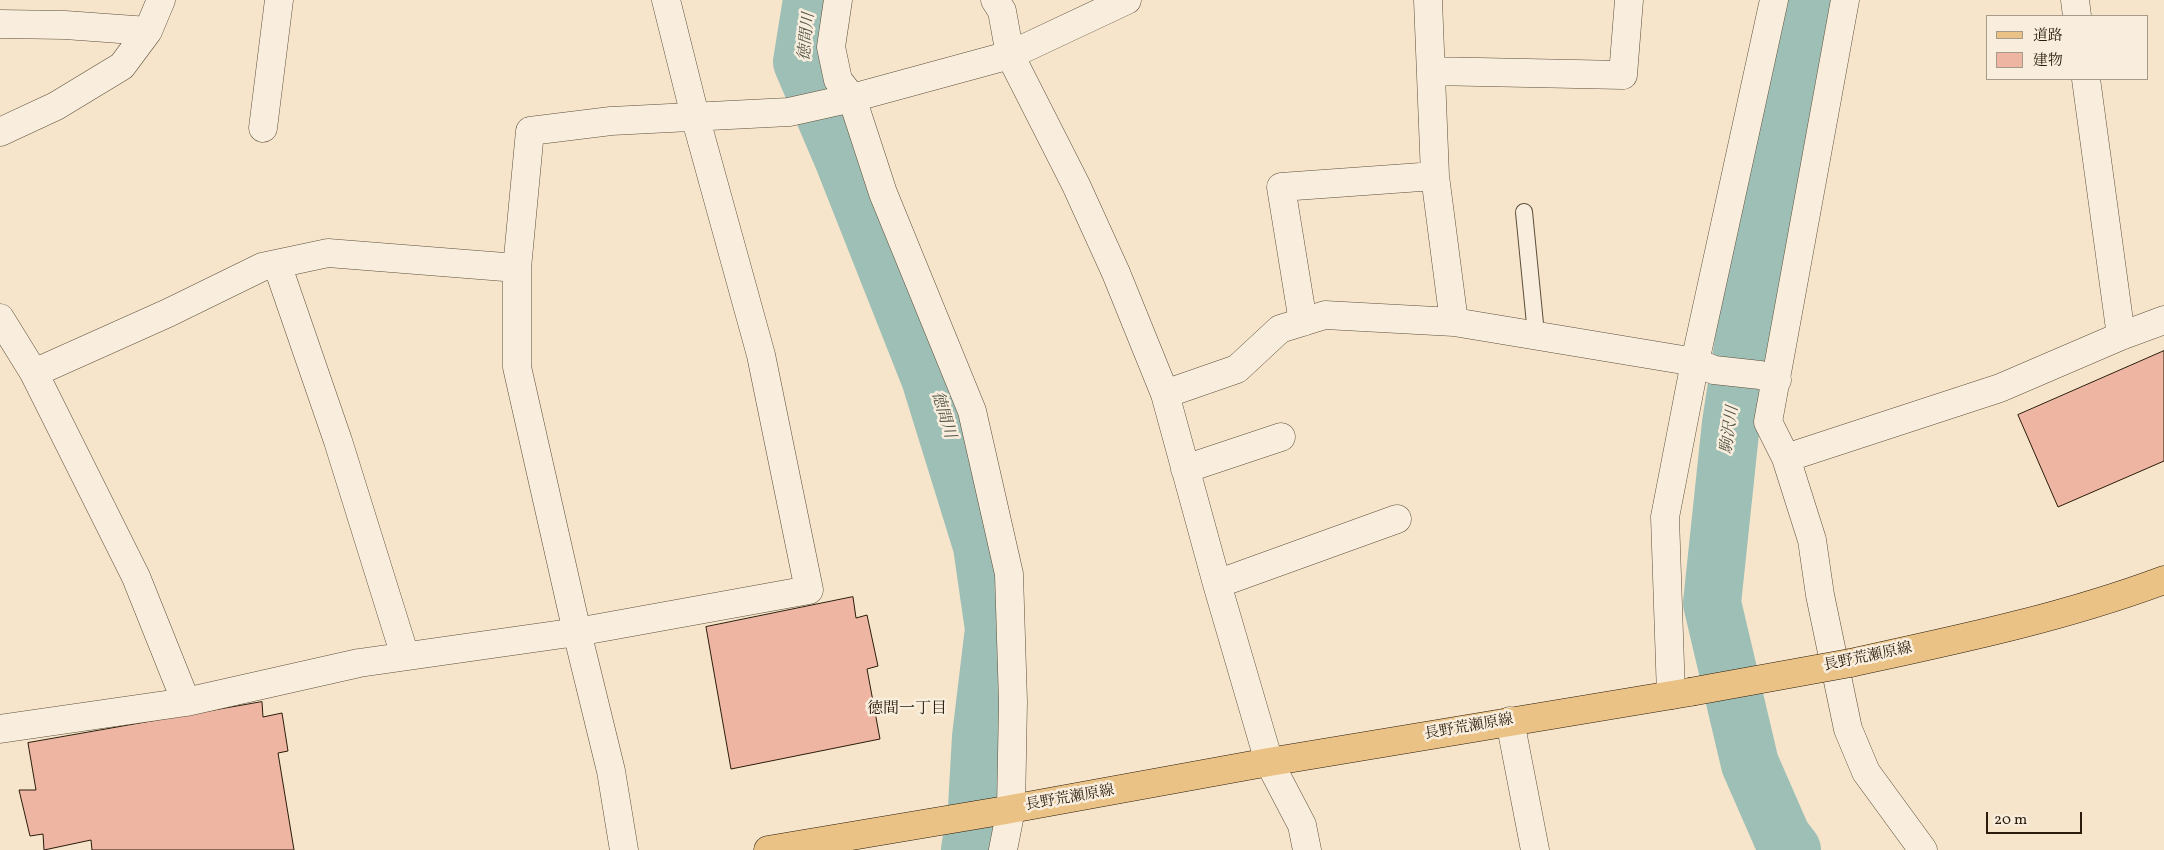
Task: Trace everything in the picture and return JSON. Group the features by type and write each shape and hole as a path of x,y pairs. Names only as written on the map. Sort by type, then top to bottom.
{"main road":[{"name":"長野荒瀬原線","path":"768,850 951,820 1269,762 1850,663 2000,630 2131,592 2164,580"}],"street":[{"path":"0,132 56,106 122,66 148,31 161,0"},
{"path":"263,128 279,0"},
{"path":"0,729 186,702 359,663 577,632 809,590 761,355 695,116 666,0"},
{"path":"838,0 831,47 838,80 972,411 1009,574 1013,702 1003,850"},
{"path":"995,0 1002,11 1010,55 1076,185 1116,273 1165,394 1217,584 1269,762 1302,825 1307,850"},
{"path":"624,850 611,771 577,632 517,367 517,268 530,130 611,121 789,112 845,100 1010,55 1128,0"},
{"path":"1428,0 1435,176 1454,322"},
{"path":"1431,71 1623,75 1630,0"},
{"path":"1681,693 1665,516 1704,366 1774,0"},
{"path":"1845,0 1768,378 1768,422 1786,458 1812,540 1820,595 1848,729 1866,772 1923,850"},
{"path":"2075,0 2077,15"},
{"path":"0,24 148,31"},
{"path":"2086,80 2121,336"},
{"path":"1303,322 1281,188 1435,176"},
{"path":"34,373 168,313 262,267 328,253 517,268"},
{"path":"277,264 338,441 405,656"},
{"path":"1165,394 1237,369 1280,329 1325,315 1454,322 1536,334 1768,378"},
{"path":"0,318 34,373 136,577 186,702"},
{"path":"1786,458 2000,388 2121,336 2164,320"},
{"path":"1185,469 1281,437"},
{"path":"1217,584 1398,519"},
{"path":"1510,721 1535,850"}],"lane":[{"path":"1524,212 1536,334"}],"building":[{"path":"2164,351 2164,461 2058,507 2018,415"},
{"path":"853,597 856,618 867,615 878,666 867,669 880,739 731,769 706,627"},
{"path":"262,702 263,717 282,713 288,751 278,753 294,850 92,850 91,840 44,850 43,834 30,836 19,790 36,790 28,743"}],"waterway":[{"name":"徳間川","path":"812,0 802,62 843,158 930,378 982,546 994,629 981,737 977,807 970,850"},
{"name":"駒沢川","path":"1792,850 1782,837 1750,764 1712,603 1731,423 1749,308 1805,0"}],"district":[{"name":"徳間一丁目","path":"907,710"}]}
